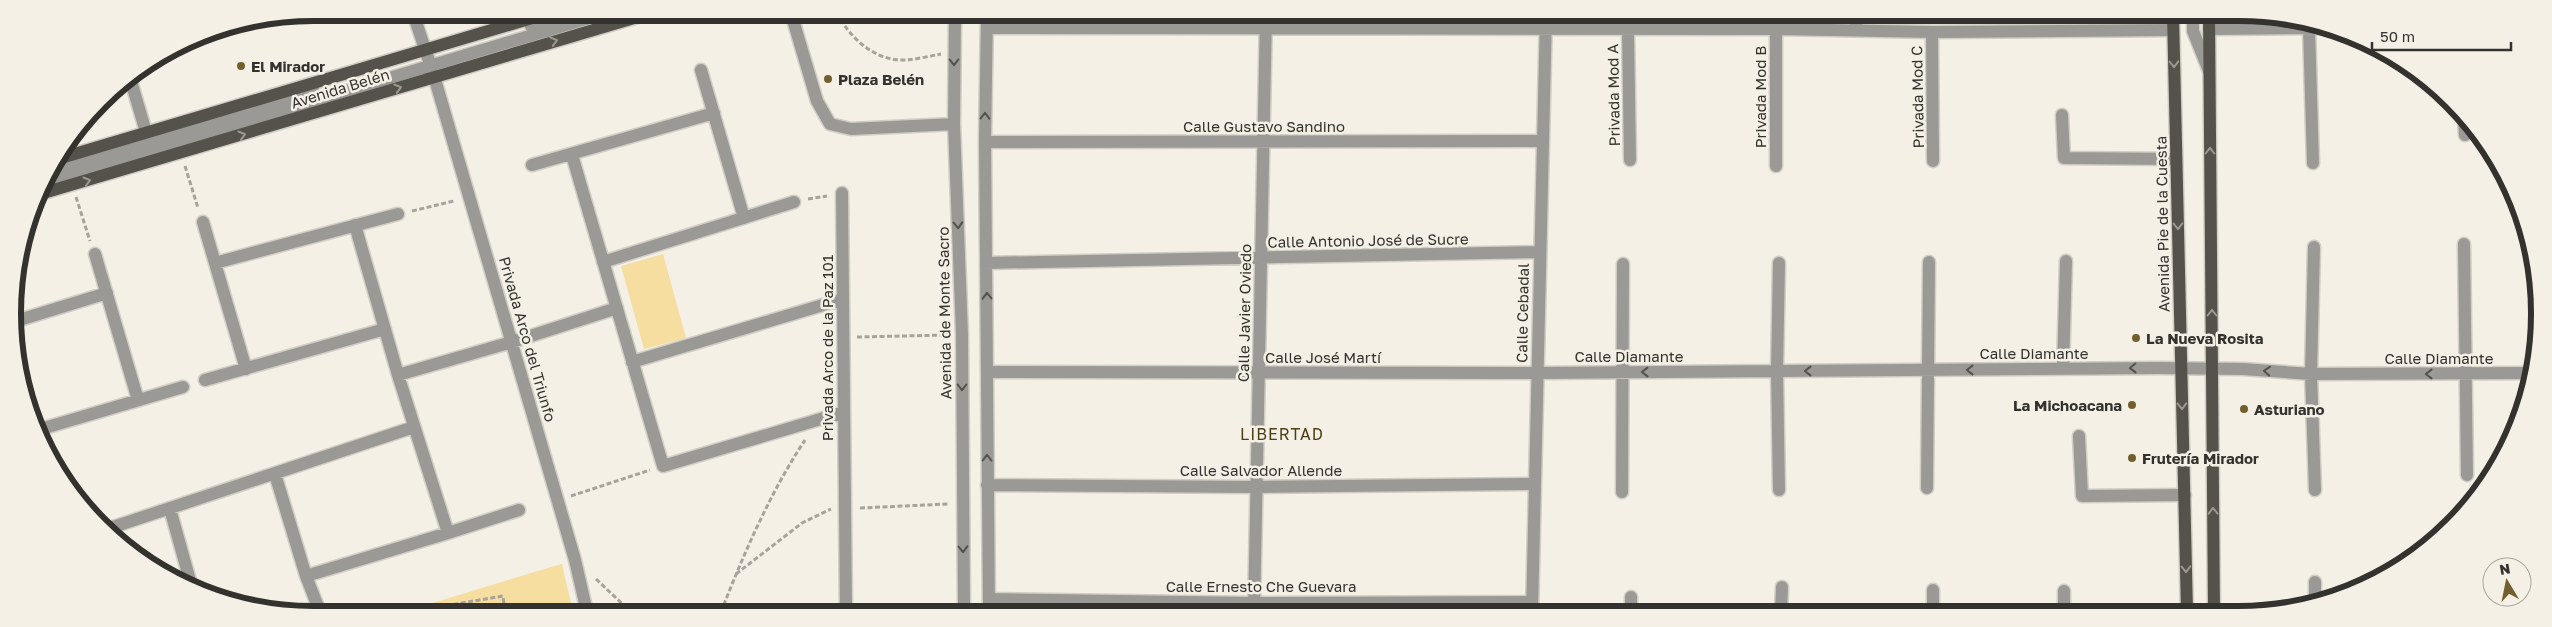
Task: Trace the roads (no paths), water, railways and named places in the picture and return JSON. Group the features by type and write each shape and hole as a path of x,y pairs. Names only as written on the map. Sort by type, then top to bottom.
{"main road":[{"name":"Avenida Belén","path":"47,192 181,154 430,63 529,21"},
{"name":"Avenida Belén","path":"68,156 146,132 430,63 615,21"},
{"name":"Avenida Pie de la Cuesta","path":"2173,21 2187,606"},
{"path":"2209,21 2214,606"}],"street":[{"name":"Privada Arco del Triunfo","path":"416,21 470,197 558,500 586,606"},
{"path":"54,179 430,63 551,21"},
{"path":"60,168 578,21"},
{"path":"793,21 817,101 830,124 851,129 954,124"},
{"name":"Avenida de Monte Sacro","path":"955,21 954,124 962,335 964,606"},
{"path":"987,21 985,142 989,605"},
{"name":"Calle Javier Oviedo","path":"1254,606 1266,21"},
{"name":"Calle Cebadal","path":"1532,606 1546,21"},
{"path":"1856,21 1856,30"},
{"path":"2192,21 2193,31 2210,73"},
{"path":"987,28 1776,29 1932,32 2173,30"},
{"name":"Privada Mod B","path":"1776,29 1776,166"},
{"path":"2209,29 2305,29"},
{"name":"Privada Mod A","path":"1628,30 1630,160"},
{"path":"2313,31 2313,162"},
{"name":"Privada Mod C","path":"1932,32 1934,161"},
{"path":"701,70 744,218"},
{"path":"132,85 146,132"},
{"path":"532,166 714,113"},
{"path":"2062,115 2064,158 2176,159"},
{"path":"2465,129 2465,135"},
{"name":"Calle Gustavo Sandino","path":"985,142 1543,141"},
{"path":"572,155 663,466 844,412"},
{"name":"Privada Arco de la Paz 101","path":"842,193 846,606"},
{"path":"603,262 794,202"},
{"path":"215,263 398,214"},
{"path":"202,222 246,369"},
{"path":"354,225 398,375 448,533"},
{"path":"2464,244 2467,476"},
{"path":"2314,247 2311,374 2315,490"},
{"name":"Calle Antonio José de Sucre","path":"986,263 1540,252"},
{"path":"95,254 138,400"},
{"path":"2063,369 2066,261"},
{"path":"1927,488 1928,262"},
{"path":"1779,263 1777,372 1780,490"},
{"path":"1622,492 1623,264"},
{"path":"21,319 107,293"},
{"path":"632,362 843,299"},
{"path":"398,375 512,342 616,308"},
{"path":"205,380 385,329"},
{"name":"Calle Diamante","path":"1537,373 2212,368 2311,374 2525,373"},
{"name":"Calle José Martí","path":"988,372 1537,373"},
{"path":"44,428 183,387"},
{"path":"114,527 414,427"},
{"path":"2079,436 2082,496 2185,495"},
{"path":"275,474 306,576 318,606"},
{"name":"Calle Salvador Allende","path":"987,485 1257,487 1535,484"},
{"path":"170,509 189,578"},
{"path":"306,576 519,510"},
{"path":"2315,582 2315,596"},
{"path":"1781,606 1782,587"},
{"path":"1933,590 1933,606"},
{"path":"2064,591 2064,606"},
{"path":"1631,597 1631,606"},
{"name":"Calle Ernesto Che Guevara","path":"989,605 1077,606"}],"place":[{"name":"El Mirador","path":"241,66"},
{"name":"Plaza Belén","path":"828,79"},
{"name":"La Nueva Rosita","path":"2136,338"},
{"name":"La Michoacana","path":"2132,405"},
{"name":"Asturiano","path":"2244,409"},
{"name":"Frutería Mirador","path":"2132,458"}],"district":[{"name":"LIBERTAD","path":"1282,434"}]}
